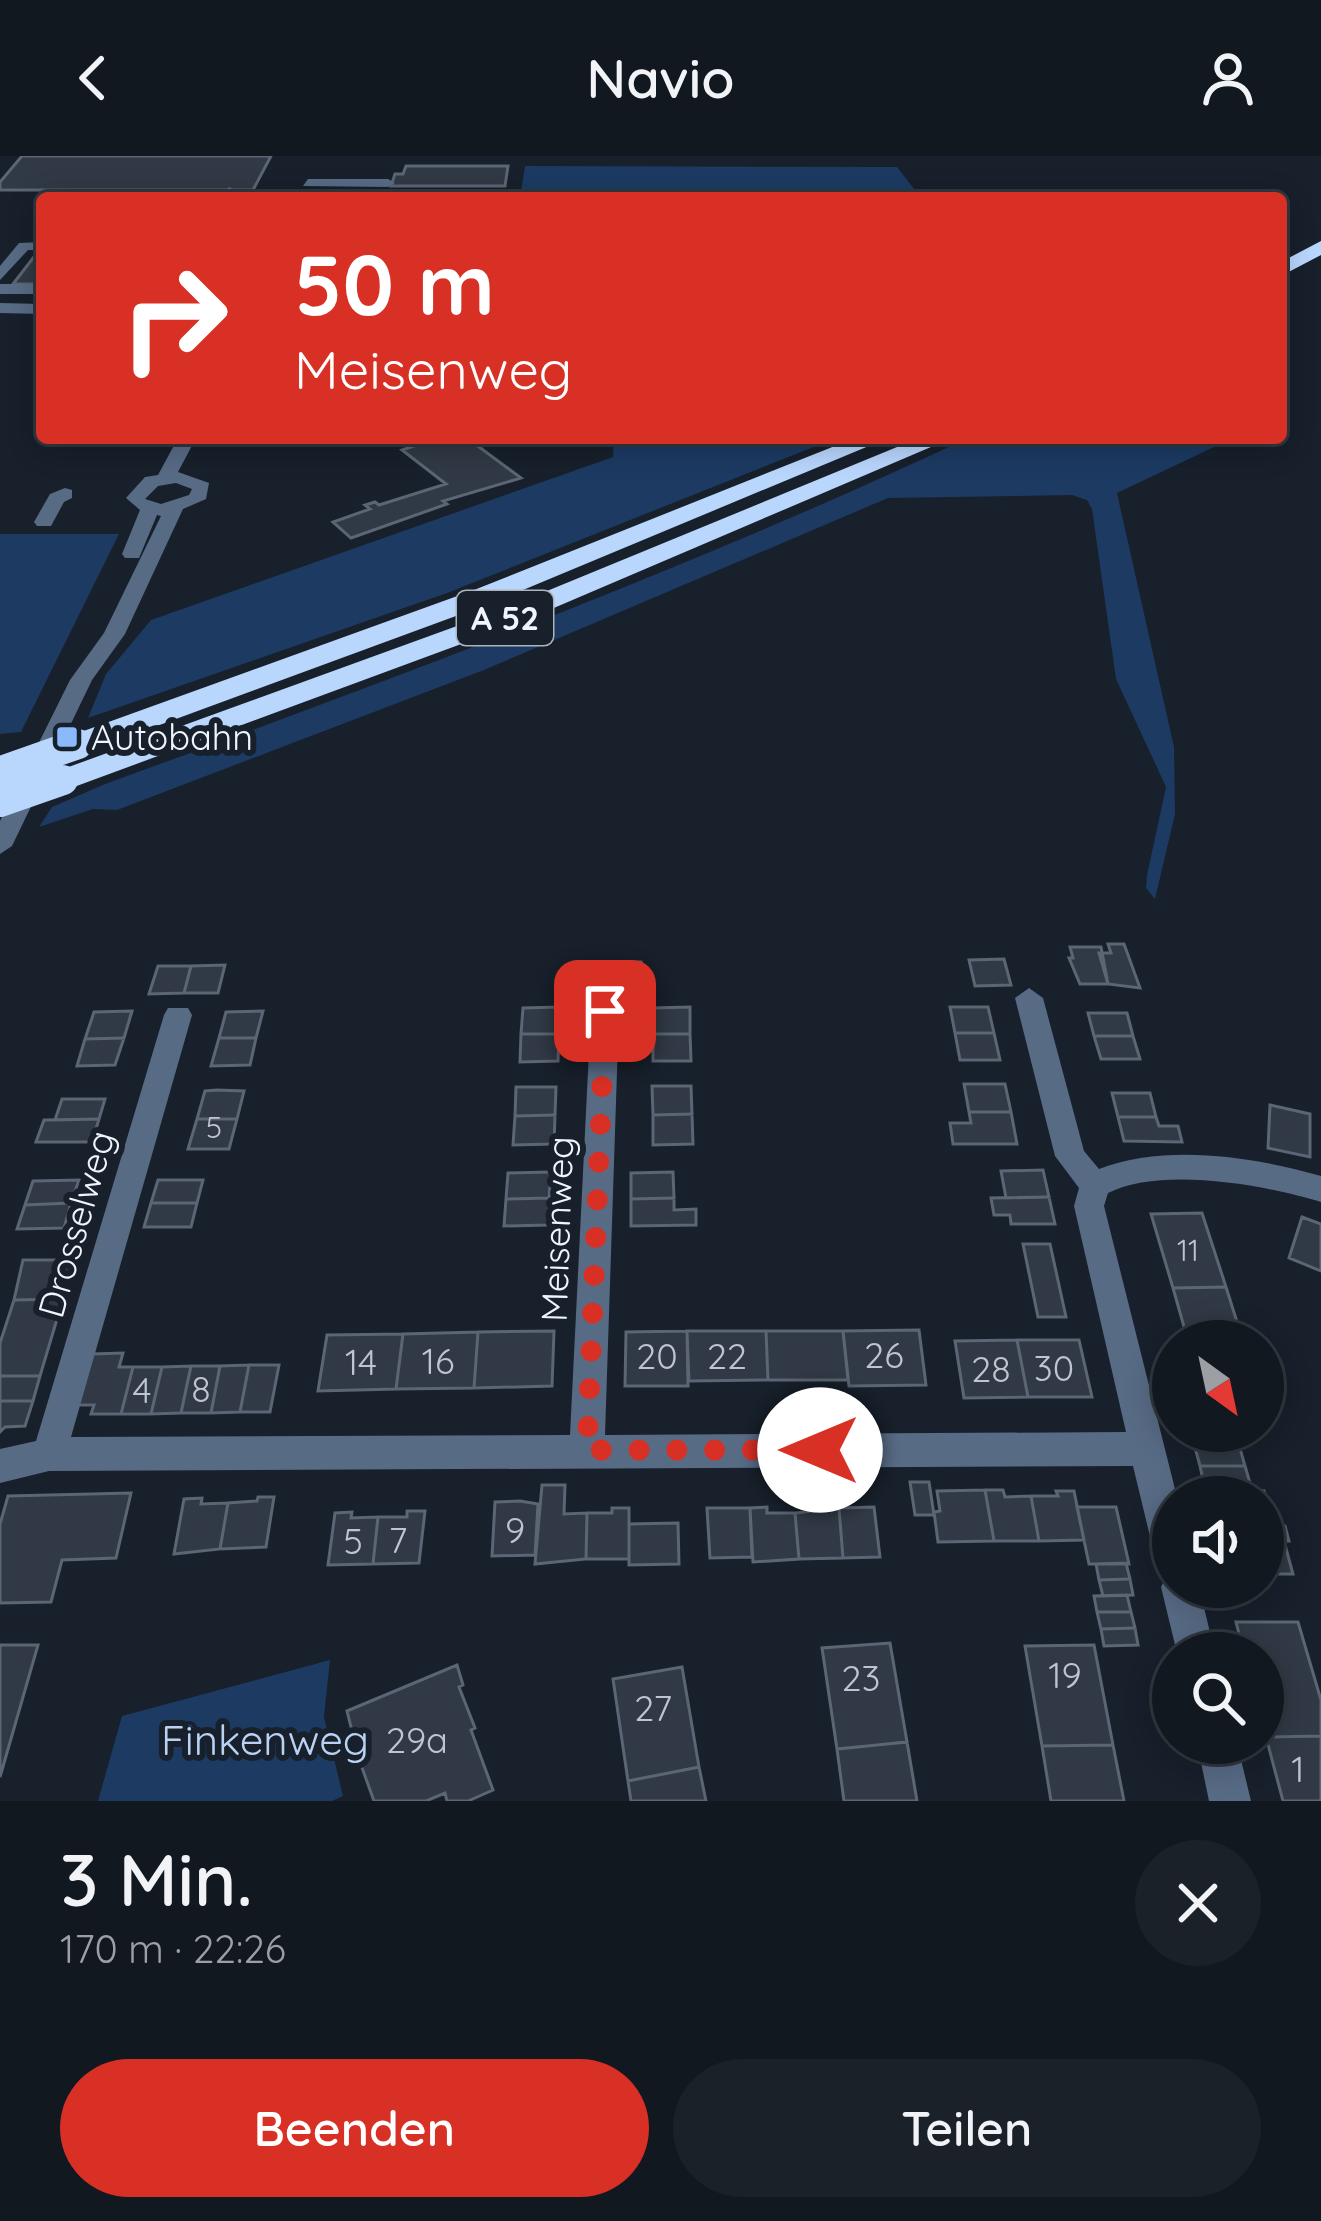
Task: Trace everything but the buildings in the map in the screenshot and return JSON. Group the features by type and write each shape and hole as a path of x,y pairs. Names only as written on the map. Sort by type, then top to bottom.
{"highway":[{"path":"1287,242 1321,222"},
{"path":"1287,267 1321,247"},
{"name":"A 52","path":"0,771 66,739 505,587 861,444"},
{"name":"A 52","path":"0,802 512,616 926,444"}],"street":[{"path":"310,190 329,161"},
{"path":"359,183 366,164"},
{"path":"310,190 388,183"},
{"path":"0,276 23,246 36,246"},
{"path":"0,289 36,289"},
{"path":"0,308 36,309"},
{"path":"165,478 184,444"},
{"path":"190,478 203,444"},
{"path":"165,478 190,478 202,487 202,493 174,509 139,504 137,492 165,478"},
{"path":"44,522 64,494"},
{"path":"0,846 66,739 83,659 150,509"},
{"path":"81,680 114,634 174,509"},
{"path":"1029,998 1070,1156 1094,1185"},
{"name":"Meisenweg","path":"587,1450 605,1011"},
{"name":"Drosselweg","path":"49,1454 178,1015"},
{"path":"1154,1476 1088,1206 1094,1185 1117,1172 1234,1171 1272,1175 1321,1189"},
{"path":"0,1466 49,1454 1148,1449"},
{"path":"1222,1764 1231,1801"}],"green space":[{"path":"525,166 897,167 916,192 521,192"},
{"path":"614,444 821,444 447,593 88,718 106,674 151,620 613,457"},
{"path":"955,444 1220,444 1117,493 1174,747 1175,814 1155,899 1146,888 1147,875 1166,787 1116,679 1092,509 1087,500 1072,495 888,498 484,670 117,810 93,809 39,827 52,807 105,784 648,578"},
{"path":"0,534 119,534 21,732 0,734"},
{"name":"Finkenweg","path":"330,1660 324,1717 343,1796 332,1801 98,1801 122,1716"}],"place":[{"name":"Autobahn","path":"67,737"}],"route":[{"path":"605,1011 587,1450 820,1450"}]}
